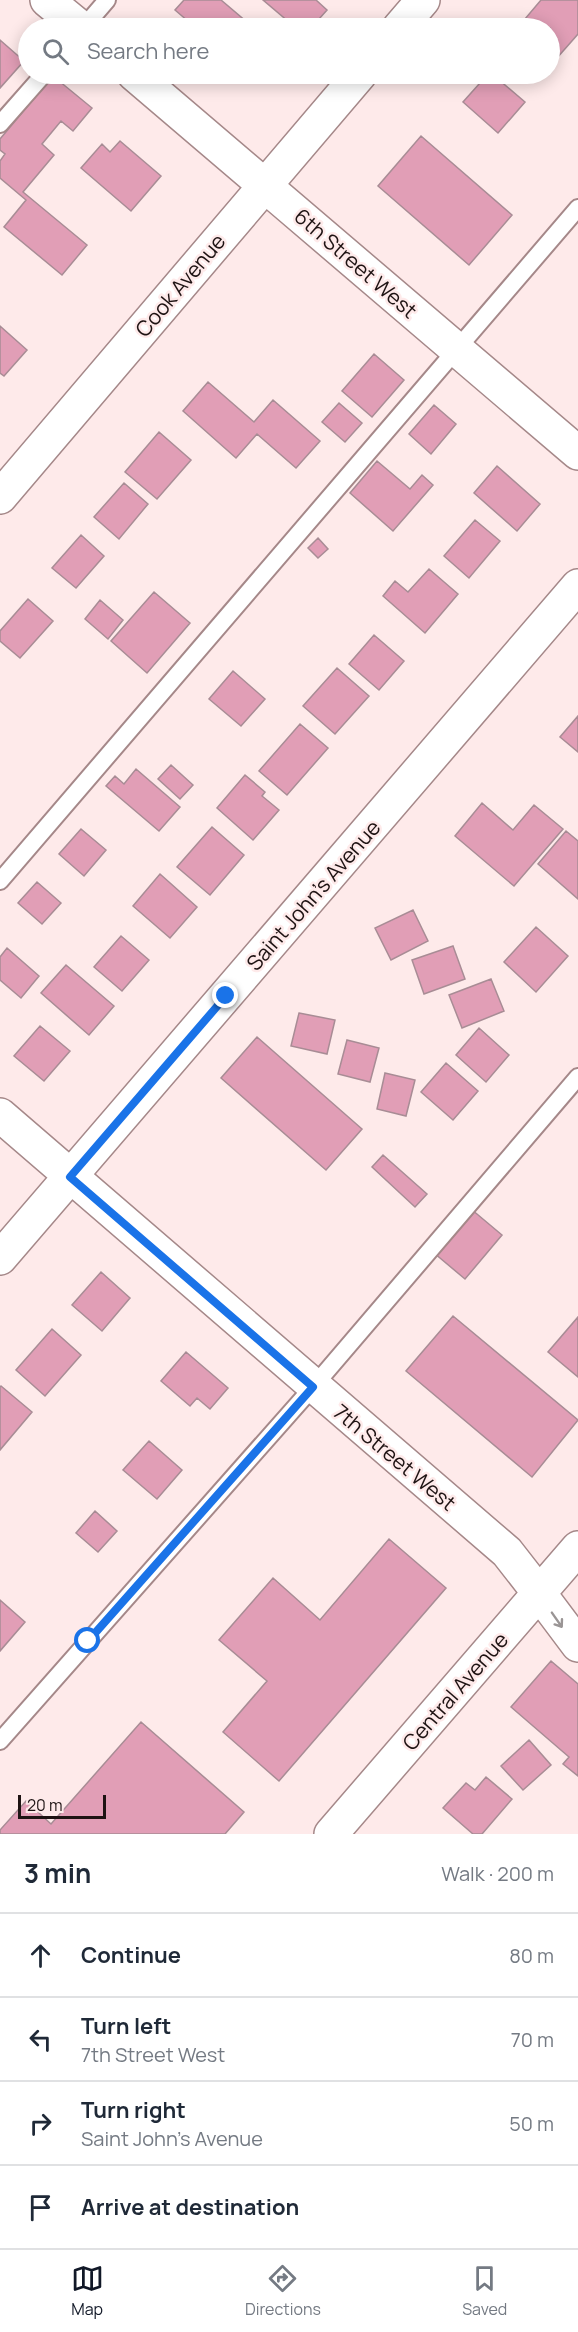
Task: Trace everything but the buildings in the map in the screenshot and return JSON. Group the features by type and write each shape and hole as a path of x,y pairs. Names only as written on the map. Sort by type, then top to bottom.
{"street":[{"path":"47,0 70,18"},
{"path":"408,18 423,0"},
{"name":"6th Street West","path":"146,84 578,453"},
{"name":"Cook Avenue","path":"0,497 351,84"},
{"name":"Saint John's Avenue","path":"0,1258 578,586"},
{"name":"7th Street West","path":"0,1115 507,1552 578,1645"},
{"name":"Central Avenue","path":"331,1834 578,1548"}],"lane":[{"path":"91,18 107,0"},
{"path":"0,124 35,84"},
{"path":"0,880 578,208"},
{"path":"0,1741 313,1387 578,1077"}],"route":[{"path":"88,1641 313,1387 70,1177 226,996"}]}
